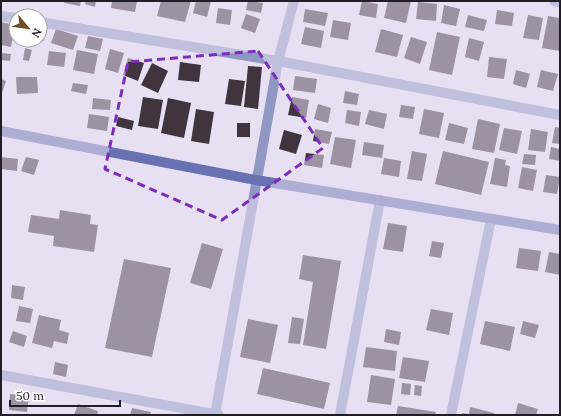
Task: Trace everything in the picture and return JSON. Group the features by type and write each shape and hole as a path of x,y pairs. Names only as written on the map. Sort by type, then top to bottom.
{"main road":[{"path":"1,131 256,180 560,230"}],"street":[{"path":"1,374 216,415 278,60 294,1"},
{"path":"554,1 560,2"},
{"path":"48,23 278,60 560,115"},
{"path":"340,415 380,200"},
{"path":"451,415 491,219"}],"highlighted area":[{"path":"258,51 323,148 222,220 105,169 128,62"}],"building":[{"path":"64,1 81,1 80,6 64,3"},
{"path":"86,1 96,1 95,7 85,4"},
{"path":"112,1 137,1 135,12 111,8"},
{"path":"161,1 191,1 185,22 157,16"},
{"path":"196,1 211,1 207,17 193,13"},
{"path":"248,1 263,3 261,13 246,10"},
{"path":"362,1 378,4 376,18 359,15"},
{"path":"388,1 411,1 406,23 384,18"},
{"path":"418,2 437,4 436,21 416,19"},
{"path":"444,5 460,9 456,26 441,23"},
{"path":"218,8 232,10 230,25 216,23"},
{"path":"305,9 328,13 325,26 303,22"},
{"path":"497,10 514,13 512,26 495,24"},
{"path":"246,14 260,19 255,33 241,28"},
{"path":"468,15 487,20 484,31 465,27"},
{"path":"528,15 543,18 539,40 523,38"},
{"path":"548,16 560,18 560,51 542,48"},
{"path":"333,20 351,23 348,40 330,37"},
{"path":"1,22 8,24 8,46 1,45"},
{"path":"305,27 324,31 321,48 301,44"},
{"path":"56,29 78,36 73,50 51,43"},
{"path":"381,29 403,35 397,57 375,52"},
{"path":"437,32 460,37 452,75 429,70"},
{"path":"88,36 103,39 100,51 85,48"},
{"path":"411,37 427,42 420,64 404,58"},
{"path":"469,38 484,42 479,61 465,57"},
{"path":"25,48 32,50 29,61 23,60"},
{"path":"110,49 124,53 118,73 105,69"},
{"path":"77,50 98,54 94,74 73,70"},
{"path":"49,51 66,53 64,67 47,65"},
{"path":"1,53 11,54 10,61 1,60"},
{"path":"489,57 507,59 504,79 487,77"},
{"path":"128,58 144,63 138,81 123,75"},
{"path":"180,62 201,65 199,82 178,80"},
{"path":"152,63 168,71 158,93 141,85"},
{"path":"248,66 262,67 258,109 244,107"},
{"path":"516,70 530,74 526,88 513,84"},
{"path":"541,70 558,74 553,91 537,87"},
{"path":"295,76 317,79 315,93 293,90"},
{"path":"16,77 37,77 38,93 17,94"},
{"path":"1,79 6,81 1,96"},
{"path":"229,79 245,81 241,106 225,104"},
{"path":"73,83 88,85 86,94 71,91"},
{"path":"345,91 359,94 357,105 343,103"},
{"path":"143,97 163,100 158,129 138,126"},
{"path":"292,97 309,100 306,118 288,115"},
{"path":"93,98 111,100 110,110 92,109"},
{"path":"168,98 191,103 184,138 161,133"},
{"path":"318,104 331,108 328,123 314,119"},
{"path":"401,105 415,107 413,119 399,117"},
{"path":"196,109 214,112 209,144 191,141"},
{"path":"424,109 444,113 439,138 419,134"},
{"path":"347,110 361,112 359,126 345,123"},
{"path":"369,110 387,114 384,129 365,124"},
{"path":"89,114 109,117 107,131 87,128"},
{"path":"118,117 134,121 132,130 116,126"},
{"path":"478,119 500,124 494,153 472,149"},
{"path":"237,123 250,123 250,137 237,137"},
{"path":"449,123 468,128 464,144 445,140"},
{"path":"555,127 560,128 560,144 552,143"},
{"path":"504,128 522,131 517,154 499,150"},
{"path":"315,129 332,132 329,144 313,141"},
{"path":"531,129 548,132 545,152 528,150"},
{"path":"284,130 302,135 296,154 279,149"},
{"path":"335,137 356,140 351,168 330,164"},
{"path":"364,142 384,145 382,158 362,155"},
{"path":"551,147 560,149 560,161 549,159"},
{"path":"412,151 427,154 422,181 407,179"},
{"path":"443,151 489,162 481,195 435,184"},
{"path":"306,153 324,155 322,168 304,165"},
{"path":"524,154 536,155 535,165 522,164"},
{"path":"1,157 18,159 17,171 1,169"},
{"path":"26,157 39,160 34,175 21,171"},
{"path":"384,158 401,161 399,177 381,174"},
{"path":"495,158 506,160 505,165 510,166 507,187 490,184"},
{"path":"522,167 537,170 533,191 518,188"},
{"path":"546,175 560,177 557,194 543,192"},
{"path":"60,210 91,215 90,224 98,225 94,252 53,246 54,236 28,232 31,215 59,219"},
{"path":"388,223 407,226 403,252 383,249"},
{"path":"432,241 444,243 441,258 429,256"},
{"path":"202,243 223,249 211,289 190,283"},
{"path":"519,248 541,251 538,271 516,268"},
{"path":"549,252 560,254 560,275 545,272"},
{"path":"303,255 341,261 326,349 303,345 313,282 299,279"},
{"path":"124,259 171,268 152,357 105,348"},
{"path":"12,285 25,287 23,300 11,298"},
{"path":"19,306 33,309 30,323 16,321"},
{"path":"431,309 453,313 449,335 426,330"},
{"path":"39,315 61,320 59,330 69,333 67,344 54,341 52,348 32,343"},
{"path":"292,317 304,319 300,344 288,343"},
{"path":"248,319 278,325 270,363 240,357"},
{"path":"485,321 515,327 510,351 480,344"},
{"path":"523,321 539,325 535,338 520,334"},
{"path":"386,329 401,332 399,345 384,342"},
{"path":"13,331 27,336 24,347 9,342"},
{"path":"366,347 397,351 395,371 363,367"},
{"path":"403,357 429,361 425,382 399,378"},
{"path":"55,362 68,365 66,377 53,374"},
{"path":"263,368 330,383 324,409 257,394"},
{"path":"371,375 395,379 391,405 367,402"},
{"path":"402,383 411,384 410,395 401,394"},
{"path":"415,385 422,386 421,396 414,395"},
{"path":"10,394 29,396 27,412 9,410"},
{"path":"518,403 538,409 536,415 515,415"},
{"path":"78,404 98,411 97,415 74,415"},
{"path":"398,406 436,412 435,415 396,415"},
{"path":"470,407 494,413 494,415 462,415 462,413 469,414"},
{"path":"132,408 151,412 150,415 130,415"}]}
